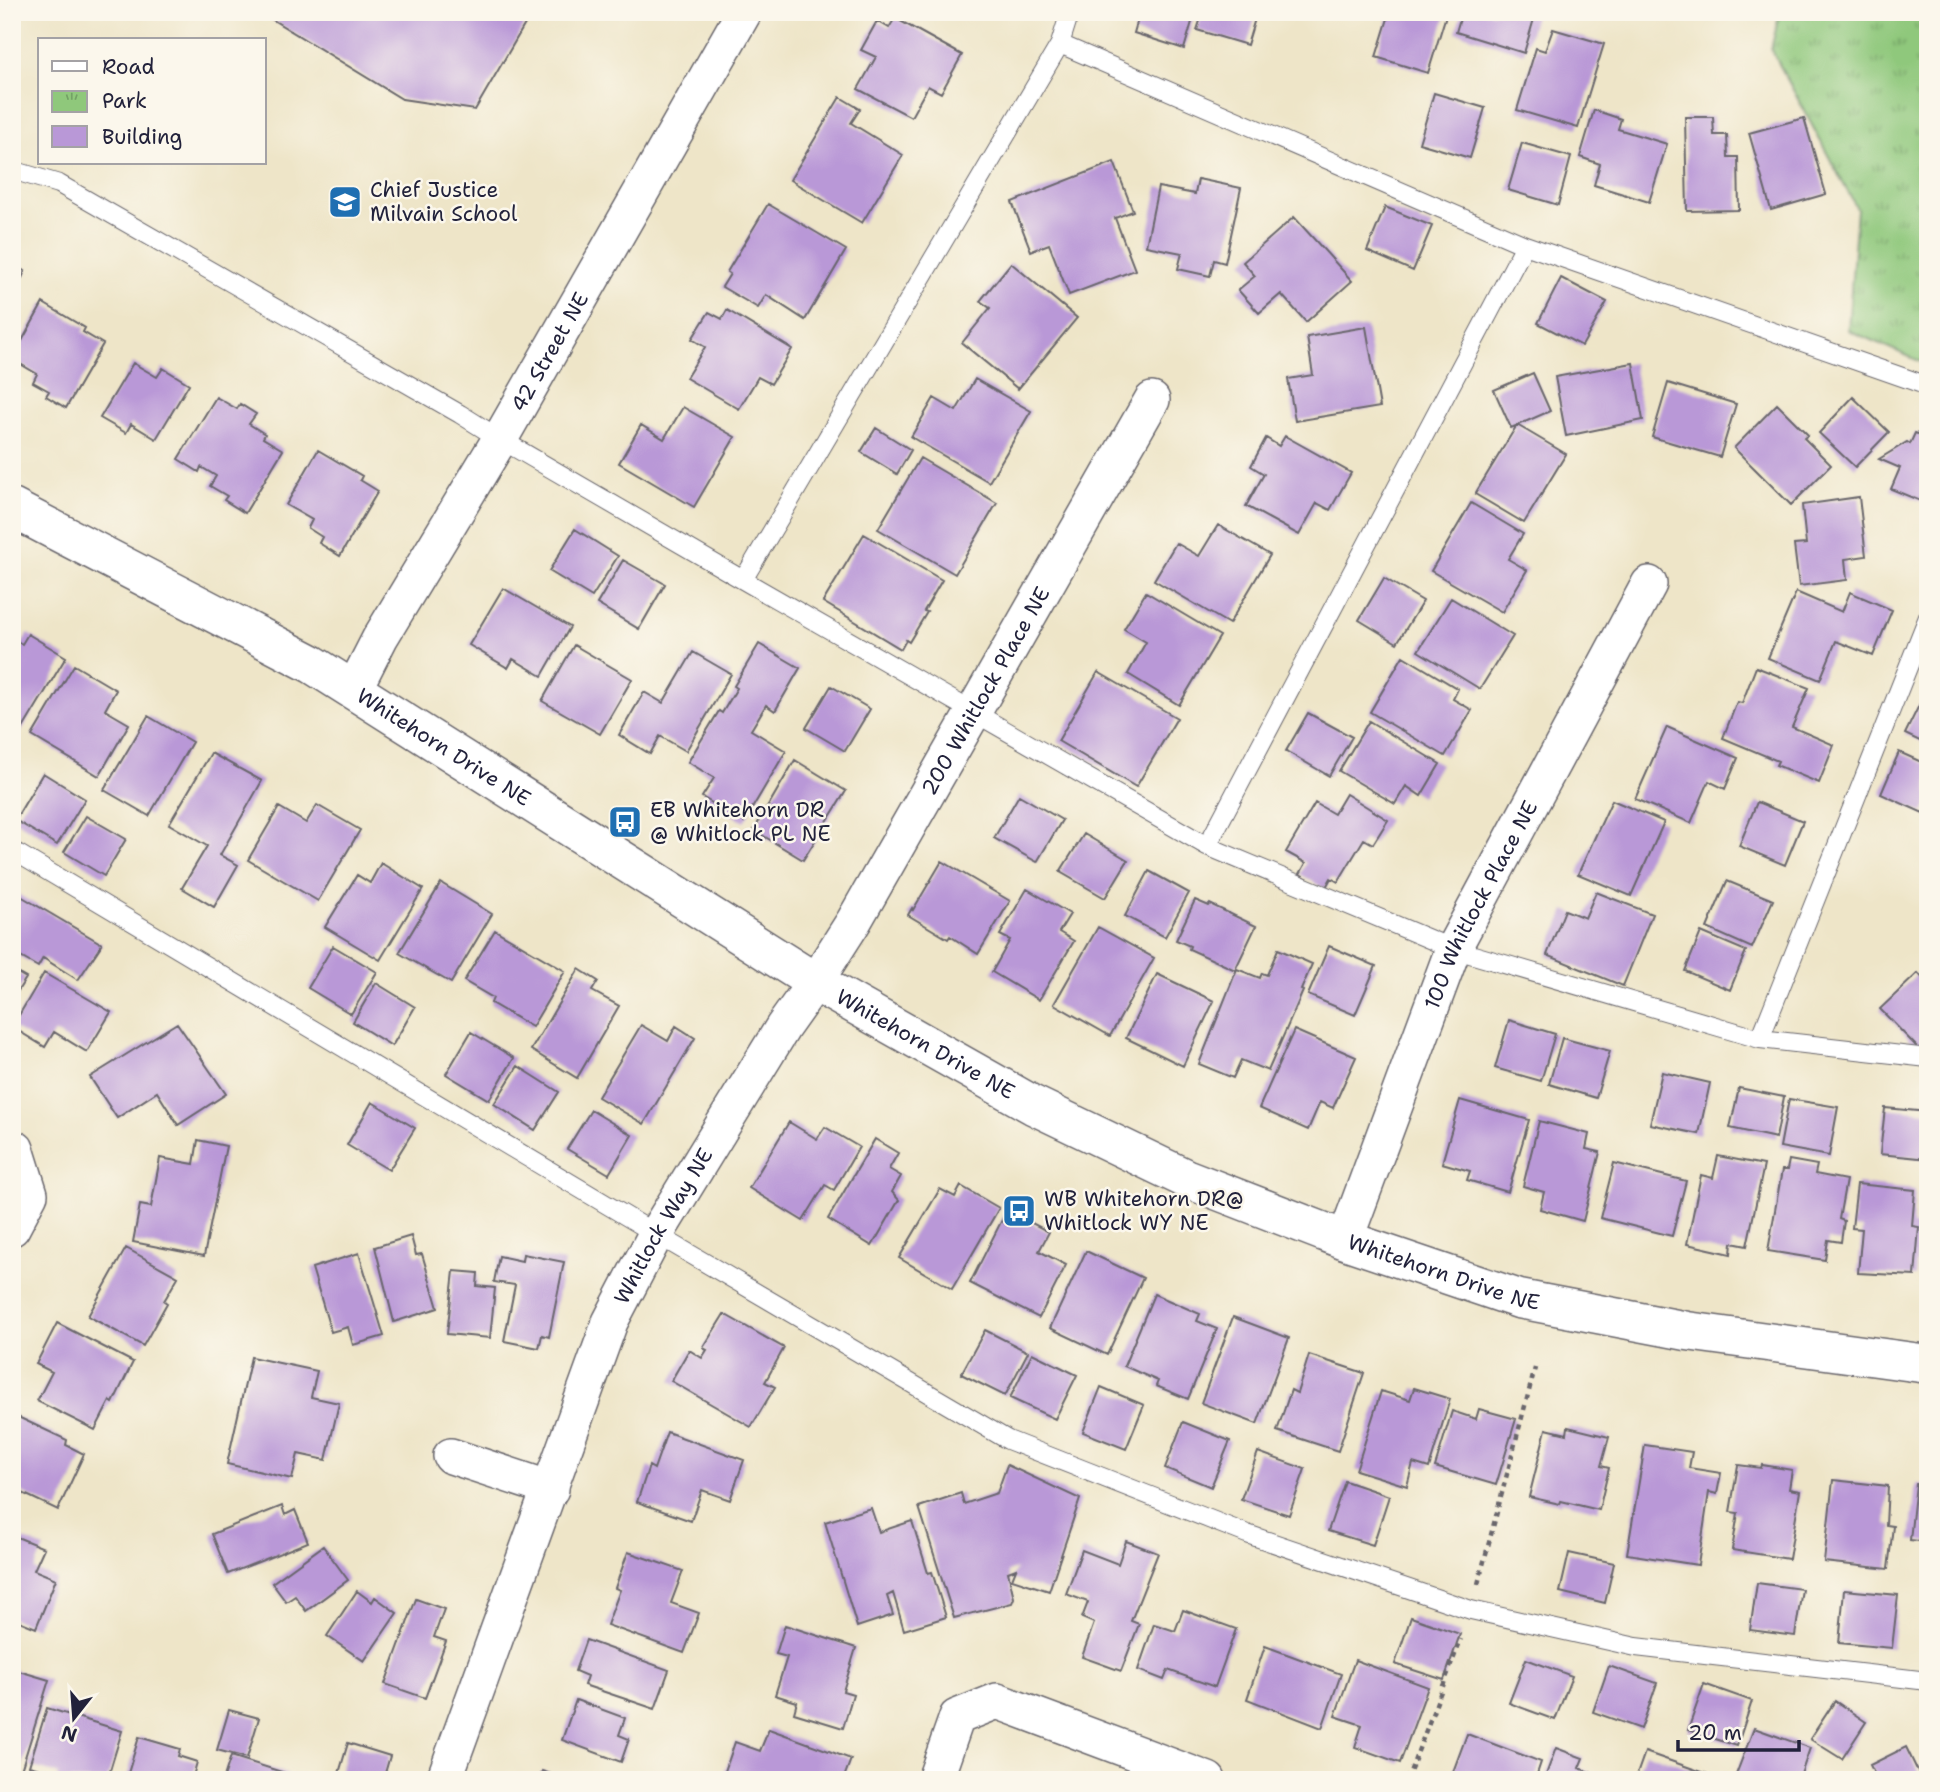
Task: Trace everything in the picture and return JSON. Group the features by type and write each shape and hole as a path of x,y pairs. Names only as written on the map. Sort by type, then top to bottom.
{"street":[{"name":"42 Street NE","path":"354,688 380,638 500,439 744,12"},
{"name":"200 Whitlock Place NE","path":"815,982 854,921 1152,400"},
{"name":"Whitehorn Drive NE","path":"12,508 312,664 354,688 815,982 1033,1105 1185,1178 1345,1240 1519,1299 1687,1331 1928,1364"},
{"name":"100 Whitlock Place NE","path":"1345,1240 1453,949 1649,584"},
{"name":"Whitlock Way NE","path":"444,1780 610,1322 656,1234 783,1027 815,982"},
{"path":"12,1147 16,1149 30,1194 12,1228"},
{"path":"451,1456 551,1489"},
{"path":"935,1780 957,1717 997,1701 1208,1780"}],"lane":[{"path":"743,580 1060,44 1070,12"},
{"path":"1060,44 1525,245 1928,386"},
{"path":"12,170 59,184 460,414 973,714 1207,846 1453,949 1760,1039 1928,1058"},
{"path":"1207,846 1525,245"},
{"path":"1760,1039 1928,617"},
{"path":"12,850 656,1234 1008,1440 1247,1534 1471,1610 1636,1647 1928,1681"}],"path":[{"path":"1407,1780 1471,1610 1535,1368"}],"green space":[{"path":"1780,12 1928,12 1928,365 1848,330 1857,209 1771,49"}],"building":[{"path":"260,12 532,12 475,110 402,99"},
{"path":"1140,12 1195,12 1184,49 1134,33"},
{"path":"1203,12 1257,12 1247,45 1197,30"},
{"path":"1390,12 1447,12 1428,73 1376,57"},
{"path":"1462,12 1536,12 1524,53 1456,32"},
{"path":"895,18 962,55 941,93 928,86 911,117 858,89 876,57 861,50 877,21 889,28"},
{"path":"1553,29 1604,44 1578,128 1517,110 1536,48 1545,51"},
{"path":"1434,93 1485,108 1470,158 1419,143"},
{"path":"840,97 860,109 851,123 903,155 862,223 790,180"},
{"path":"1594,110 1621,119 1618,129 1667,144 1649,202 1594,185 1600,164 1580,157"},
{"path":"1685,117 1713,117 1714,135 1727,135 1728,157 1738,157 1739,210 1687,211"},
{"path":"1804,118 1826,194 1771,210 1749,133"},
{"path":"1522,143 1571,157 1558,205 1508,190"},
{"path":"1114,162 1133,211 1115,218 1135,270 1069,295 1049,244 1031,251 1012,202"},
{"path":"1198,179 1241,188 1225,263 1214,260 1210,276 1178,269 1182,253 1146,246 1158,187 1195,194"},
{"path":"768,204 846,250 805,320 766,295 758,308 722,287 730,274 727,272"},
{"path":"1385,207 1432,226 1413,271 1367,251"},
{"path":"1294,217 1352,281 1306,322 1281,294 1259,313 1238,290 1255,276 1243,262"},
{"path":"1011,263 1077,318 1018,389 962,343 990,308 980,301"},
{"path":"12,266 25,271 12,301"},
{"path":"1561,278 1607,302 1582,346 1538,323"},
{"path":"43,303 85,328 83,332 103,344 66,408 46,396 49,391 33,382 37,374 12,359"},
{"path":"727,310 792,349 771,384 758,377 739,409 686,378 705,347 692,339 709,312 722,319"},
{"path":"1366,327 1380,407 1295,421 1288,379 1313,375 1307,337"},
{"path":"133,363 157,377 163,368 189,384 156,439 131,424 126,433 100,418"},
{"path":"1633,363 1643,420 1566,436 1555,377"},
{"path":"1533,373 1550,411 1511,428 1494,390"},
{"path":"975,379 1031,411 989,482 911,437 934,398 956,411"},
{"path":"1668,383 1736,404 1720,457 1652,437"},
{"path":"216,397 237,409 240,404 256,414 249,424 265,434 263,438 283,450 245,513 224,500 227,496 210,486 216,476 201,467 199,472 178,459"},
{"path":"1853,397 1889,432 1855,467 1819,433"},
{"path":"1777,404 1808,435 1804,438 1831,465 1791,505 1734,448"},
{"path":"683,407 735,437 694,507 619,463 641,425 664,439"},
{"path":"1517,425 1566,454 1524,523 1475,494"},
{"path":"876,428 911,450 897,474 861,452"},
{"path":"1915,433 1928,438 1928,504 1891,489 1900,468 1879,459 1907,442 1910,444"},
{"path":"1285,436 1351,473 1330,510 1317,503 1299,535 1246,506 1264,474 1251,466 1266,438 1279,446"},
{"path":"318,450 362,476 360,480 378,491 340,556 319,543 322,537 308,528 312,520 286,505"},
{"path":"920,458 997,503 955,574 878,529"},
{"path":"1859,497 1866,556 1845,559 1847,580 1799,586 1794,545 1806,544 1802,505"},
{"path":"1471,503 1523,534 1508,559 1527,570 1502,612 1431,571"},
{"path":"1218,525 1270,555 1229,624 1154,580 1176,543 1199,556"},
{"path":"575,529 618,556 592,597 549,571"},
{"path":"864,534 942,580 924,611 927,612 909,642 906,640 901,649 823,602"},
{"path":"623,560 665,584 639,629 597,604"},
{"path":"1384,578 1423,601 1397,643 1359,620"},
{"path":"503,588 570,627 542,676 513,659 508,668 469,645"},
{"path":"1146,592 1220,636 1179,705 1128,674 1146,642 1124,629"},
{"path":"1796,592 1842,612 1850,592 1892,610 1873,656 1836,641 1820,680 1768,658"},
{"path":"1451,598 1513,636 1480,689 1418,651"},
{"path":"28,634 66,657 19,735 12,731 12,638 22,644"},
{"path":"759,644 800,668 775,711 766,705 751,730 786,751 744,822 702,797 714,778 688,762 719,711 722,713 737,688 734,686"},
{"path":"574,645 632,679 600,734 542,701"},
{"path":"693,652 731,674 686,751 660,736 650,754 619,735 644,692 663,703"},
{"path":"1403,656 1458,689 1453,699 1472,710 1445,756 1370,712"},
{"path":"74,665 116,690 105,710 129,724 99,776 32,736"},
{"path":"1756,667 1809,688 1792,727 1834,745 1819,783 1776,765 1778,761 1723,738 1737,702 1742,703"},
{"path":"1098,672 1177,718 1136,787 1058,741"},
{"path":"831,686 870,709 845,751 806,728"},
{"path":"1928,687 1928,745 1905,734"},
{"path":"1308,713 1352,737 1329,776 1286,751"},
{"path":"148,716 192,742 149,816 104,790"},
{"path":"1369,721 1440,764 1421,796 1406,786 1395,804 1339,771"},
{"path":"1667,727 1738,758 1725,789 1709,781 1691,823 1635,799"},
{"path":"1899,752 1928,765 1928,802 1923,813 1881,794"},
{"path":"211,753 262,781 220,855 238,865 214,907 182,888 207,846 169,824"},
{"path":"795,760 846,791 803,860 754,830"},
{"path":"43,773 85,799 57,845 15,820"},
{"path":"1346,794 1388,820 1373,844 1364,839 1338,882 1331,878 1325,889 1300,874 1306,863 1286,852 1315,803 1334,814"},
{"path":"1019,795 1062,820 1037,862 994,838"},
{"path":"1612,800 1664,822 1631,896 1578,874"},
{"path":"1757,802 1803,821 1785,865 1739,846"},
{"path":"317,805 360,830 318,901 248,860 279,807 306,823"},
{"path":"86,816 126,839 104,876 64,852"},
{"path":"1084,834 1128,860 1105,898 1060,872"},
{"path":"942,861 1010,901 978,954 908,915"},
{"path":"381,863 423,889 380,960 325,927 357,875 370,883"},
{"path":"1149,871 1189,893 1165,937 1125,916"},
{"path":"1727,881 1773,900 1752,948 1707,928"},
{"path":"441,883 492,914 451,983 399,953"},
{"path":"1027,889 1070,914 1059,932 1074,941 1039,1000 992,972 1010,940 1000,935"},
{"path":"14,892 102,944 78,980 43,958 38,967 12,952"},
{"path":"1596,892 1652,914 1623,986 1547,955 1565,910 1585,918"},
{"path":"1195,900 1209,906 1210,904 1256,926 1235,970 1189,949 1190,946 1176,940"},
{"path":"1098,927 1154,958 1110,1036 1054,1004"},
{"path":"495,930 565,971 532,1027 491,1003 493,998 464,981"},
{"path":"1701,932 1746,951 1730,990 1685,971"},
{"path":"333,946 377,972 351,1014 308,988"},
{"path":"1329,946 1376,966 1355,1015 1308,995"},
{"path":"1278,949 1312,964 1268,1071 1241,1060 1233,1078 1199,1064 1237,969 1260,978 1262,973 1267,975"},
{"path":"579,969 598,981 592,991 619,1006 577,1078 531,1050"},
{"path":"12,970 26,978 12,1000"},
{"path":"44,973 111,1012 87,1052 54,1032 45,1047 12,1027"},
{"path":"1918,973 1928,984 1928,1043 1920,1050 1880,1009"},
{"path":"1157,974 1214,1001 1183,1066 1126,1038"},
{"path":"376,983 415,1007 392,1046 353,1022"},
{"path":"1509,1020 1555,1034 1541,1081 1495,1068"},
{"path":"177,1023 226,1094 178,1125 157,1092 117,1118 90,1077"},
{"path":"641,1025 668,1041 676,1026 695,1038 644,1124 598,1097"},
{"path":"1294,1030 1356,1057 1333,1108 1320,1102 1308,1130 1259,1108"},
{"path":"471,1032 514,1058 489,1100 446,1074"},
{"path":"1562,1038 1610,1051 1596,1098 1549,1084"},
{"path":"518,1066 559,1092 535,1130 494,1104"},
{"path":"1662,1072 1710,1083 1699,1134 1650,1124"},
{"path":"1739,1088 1784,1097 1776,1138 1730,1128"},
{"path":"1789,1099 1838,1107 1829,1156 1780,1147"},
{"path":"1460,1100 1529,1120 1508,1192 1467,1180 1470,1171 1442,1163"},
{"path":"372,1102 415,1128 389,1170 347,1145"},
{"path":"1885,1108 1928,1112 1928,1159 1880,1154"},
{"path":"591,1110 632,1135 609,1174 567,1149"},
{"path":"1539,1121 1589,1134 1586,1149 1600,1152 1583,1221 1540,1209 1544,1192 1523,1186"},
{"path":"789,1122 817,1139 825,1127 859,1147 834,1190 825,1185 803,1221 749,1188"},
{"path":"875,1139 898,1153 889,1169 901,1176 892,1192 899,1200 872,1246 828,1219"},
{"path":"198,1140 226,1146 204,1256 133,1242 140,1205 151,1207 160,1158 194,1164"},
{"path":"1718,1156 1764,1165 1747,1246 1732,1243 1731,1254 1687,1244 1701,1175 1713,1178"},
{"path":"1789,1160 1817,1165 1815,1174 1846,1180 1839,1219 1844,1221 1841,1242 1828,1240 1825,1260 1768,1251 1782,1170 1787,1170"},
{"path":"1614,1163 1686,1181 1672,1236 1600,1218"},
{"path":"1857,1184 1915,1190 1912,1226 1919,1227 1915,1276 1858,1273 1862,1229 1852,1228"},
{"path":"961,1186 999,1208 952,1289 899,1258 940,1189 955,1197"},
{"path":"1007,1210 1049,1232 1039,1251 1066,1265 1039,1318 970,1283"},
{"path":"411,1236 416,1255 422,1254 438,1308 394,1322 375,1247"},
{"path":"126,1248 178,1277 143,1346 88,1316"},
{"path":"1086,1251 1143,1278 1107,1355 1050,1328"},
{"path":"359,1253 384,1336 353,1345 348,1327 331,1332 312,1268"},
{"path":"523,1254 564,1262 549,1337 542,1335 539,1348 504,1341 515,1285 494,1282 499,1256 522,1261"},
{"path":"454,1271 478,1273 477,1286 495,1288 490,1338 447,1334"},
{"path":"1154,1294 1200,1314 1197,1321 1217,1329 1188,1399 1156,1386 1158,1381 1124,1366"},
{"path":"724,1314 784,1348 765,1382 775,1387 751,1427 671,1381 689,1350 702,1358 707,1350 703,1348"},
{"path":"1233,1317 1289,1338 1257,1424 1201,1403"},
{"path":"57,1323 133,1362 113,1403 110,1401 95,1430 37,1401 52,1372 36,1364"},
{"path":"985,1330 1028,1352 1005,1396 961,1374"},
{"path":"1032,1353 1077,1375 1055,1419 1010,1398"},
{"path":"1309,1355 1364,1373 1338,1451 1277,1431 1291,1390 1297,1393"},
{"path":"251,1357 317,1371 311,1397 339,1403 326,1460 298,1454 292,1479 227,1464"},
{"path":"1101,1387 1144,1405 1126,1449 1083,1432"},
{"path":"1414,1388 1450,1399 1429,1468 1413,1463 1407,1486 1356,1470 1381,1391 1410,1400"},
{"path":"1479,1409 1516,1419 1496,1485 1435,1467 1452,1411 1476,1419"},
{"path":"18,1417 67,1440 66,1445 84,1454 58,1510 12,1488 12,1429"},
{"path":"1183,1422 1230,1441 1211,1487 1165,1468"},
{"path":"1568,1427 1609,1437 1601,1466 1609,1468 1599,1510 1529,1497 1546,1429 1567,1434"},
{"path":"667,1432 744,1460 730,1500 702,1490 691,1521 637,1502 649,1466 654,1469"},
{"path":"1645,1445 1692,1452 1689,1468 1721,1473 1717,1494 1709,1492 1698,1565 1627,1554"},
{"path":"1258,1452 1305,1469 1289,1515 1241,1499"},
{"path":"1007,1465 1080,1499 1049,1591 1012,1579 1016,1569 1008,1572 1014,1598 1012,1603 954,1618 919,1507 961,1493 964,1504 997,1493"},
{"path":"1738,1465 1761,1468 1762,1465 1792,1470 1789,1489 1800,1491 1789,1559 1732,1550 1738,1513 1730,1512"},
{"path":"1833,1480 1888,1486 1886,1525 1893,1526 1888,1569 1824,1562"},
{"path":"1345,1481 1389,1496 1373,1545 1328,1531"},
{"path":"1916,1484 1928,1485 1928,1542 1910,1540"},
{"path":"282,1506 285,1515 295,1510 308,1542 228,1574 212,1534"},
{"path":"871,1508 879,1532 912,1521 928,1573 932,1572 946,1617 904,1630 893,1593 887,1596 893,1615 857,1627 825,1522"},
{"path":"12,1535 44,1548 34,1570 56,1579 36,1628 12,1618"},
{"path":"1126,1541 1158,1553 1131,1621 1139,1624 1121,1671 1082,1657 1094,1623 1082,1618 1088,1602 1066,1594 1082,1550 1118,1564"},
{"path":"323,1546 348,1580 306,1611 295,1596 286,1602 272,1583"},
{"path":"628,1552 683,1571 671,1603 699,1613 684,1653 607,1625 620,1590 615,1588"},
{"path":"1569,1553 1614,1563 1605,1603 1560,1592"},
{"path":"1757,1583 1802,1589 1795,1636 1750,1630"},
{"path":"1844,1590 1898,1595 1892,1648 1839,1643"},
{"path":"357,1591 372,1602 375,1597 397,1613 364,1661 327,1636"},
{"path":"416,1599 444,1609 434,1637 446,1641 425,1698 385,1684"},
{"path":"1183,1610 1236,1629 1215,1687 1168,1670 1164,1680 1138,1670 1154,1624 1175,1631"},
{"path":"1411,1617 1460,1634 1444,1680 1395,1664"},
{"path":"785,1625 856,1648 843,1691 853,1694 843,1728 794,1713 797,1702 775,1695 787,1657 776,1654"},
{"path":"586,1640 669,1670 655,1709 584,1685 587,1676 575,1671"},
{"path":"1265,1646 1341,1674 1322,1728 1247,1699"},
{"path":"1526,1659 1572,1676 1555,1720 1509,1703"},
{"path":"1355,1660 1428,1687 1400,1763 1355,1747 1362,1725 1335,1716"},
{"path":"1609,1666 1657,1683 1641,1729 1593,1712"},
{"path":"12,1669 49,1680 18,1780 12,1779"},
{"path":"1704,1684 1752,1701 1737,1746 1688,1730"},
{"path":"576,1700 625,1718 619,1735 629,1739 621,1762 562,1740"},
{"path":"1835,1701 1866,1722 1842,1759 1810,1739"},
{"path":"47,1708 122,1731 107,1780 57,1780 58,1774 29,1766"},
{"path":"229,1710 259,1718 247,1758 217,1750"},
{"path":"1754,1728 1810,1748 1799,1780 1734,1780"},
{"path":"769,1729 851,1759 843,1780 722,1780 735,1742 760,1751"},
{"path":"1467,1734 1541,1762 1535,1780 1450,1780"},
{"path":"139,1737 180,1749 178,1756 197,1762 192,1780 126,1780"},
{"path":"348,1743 390,1756 383,1780 337,1780"},
{"path":"1906,1747 1922,1780 1860,1780 1874,1773 1870,1765"},
{"path":"1556,1748 1583,1758 1579,1768 1609,1780 1544,1780"},
{"path":"1645,1752 1722,1779 1635,1780"},
{"path":"231,1756 288,1774 286,1780 223,1780"},
{"path":"542,1771 566,1779 566,1780 539,1780"}],"place":[{"name":"Chief Justice Milvain School","path":"345,202"},
{"name":"EB Whitehorn DR @ Whitlock PL NE","path":"625,822"},
{"name":"WB Whitehorn DR@ Whitlock WY NE","path":"1019,1211"}]}
